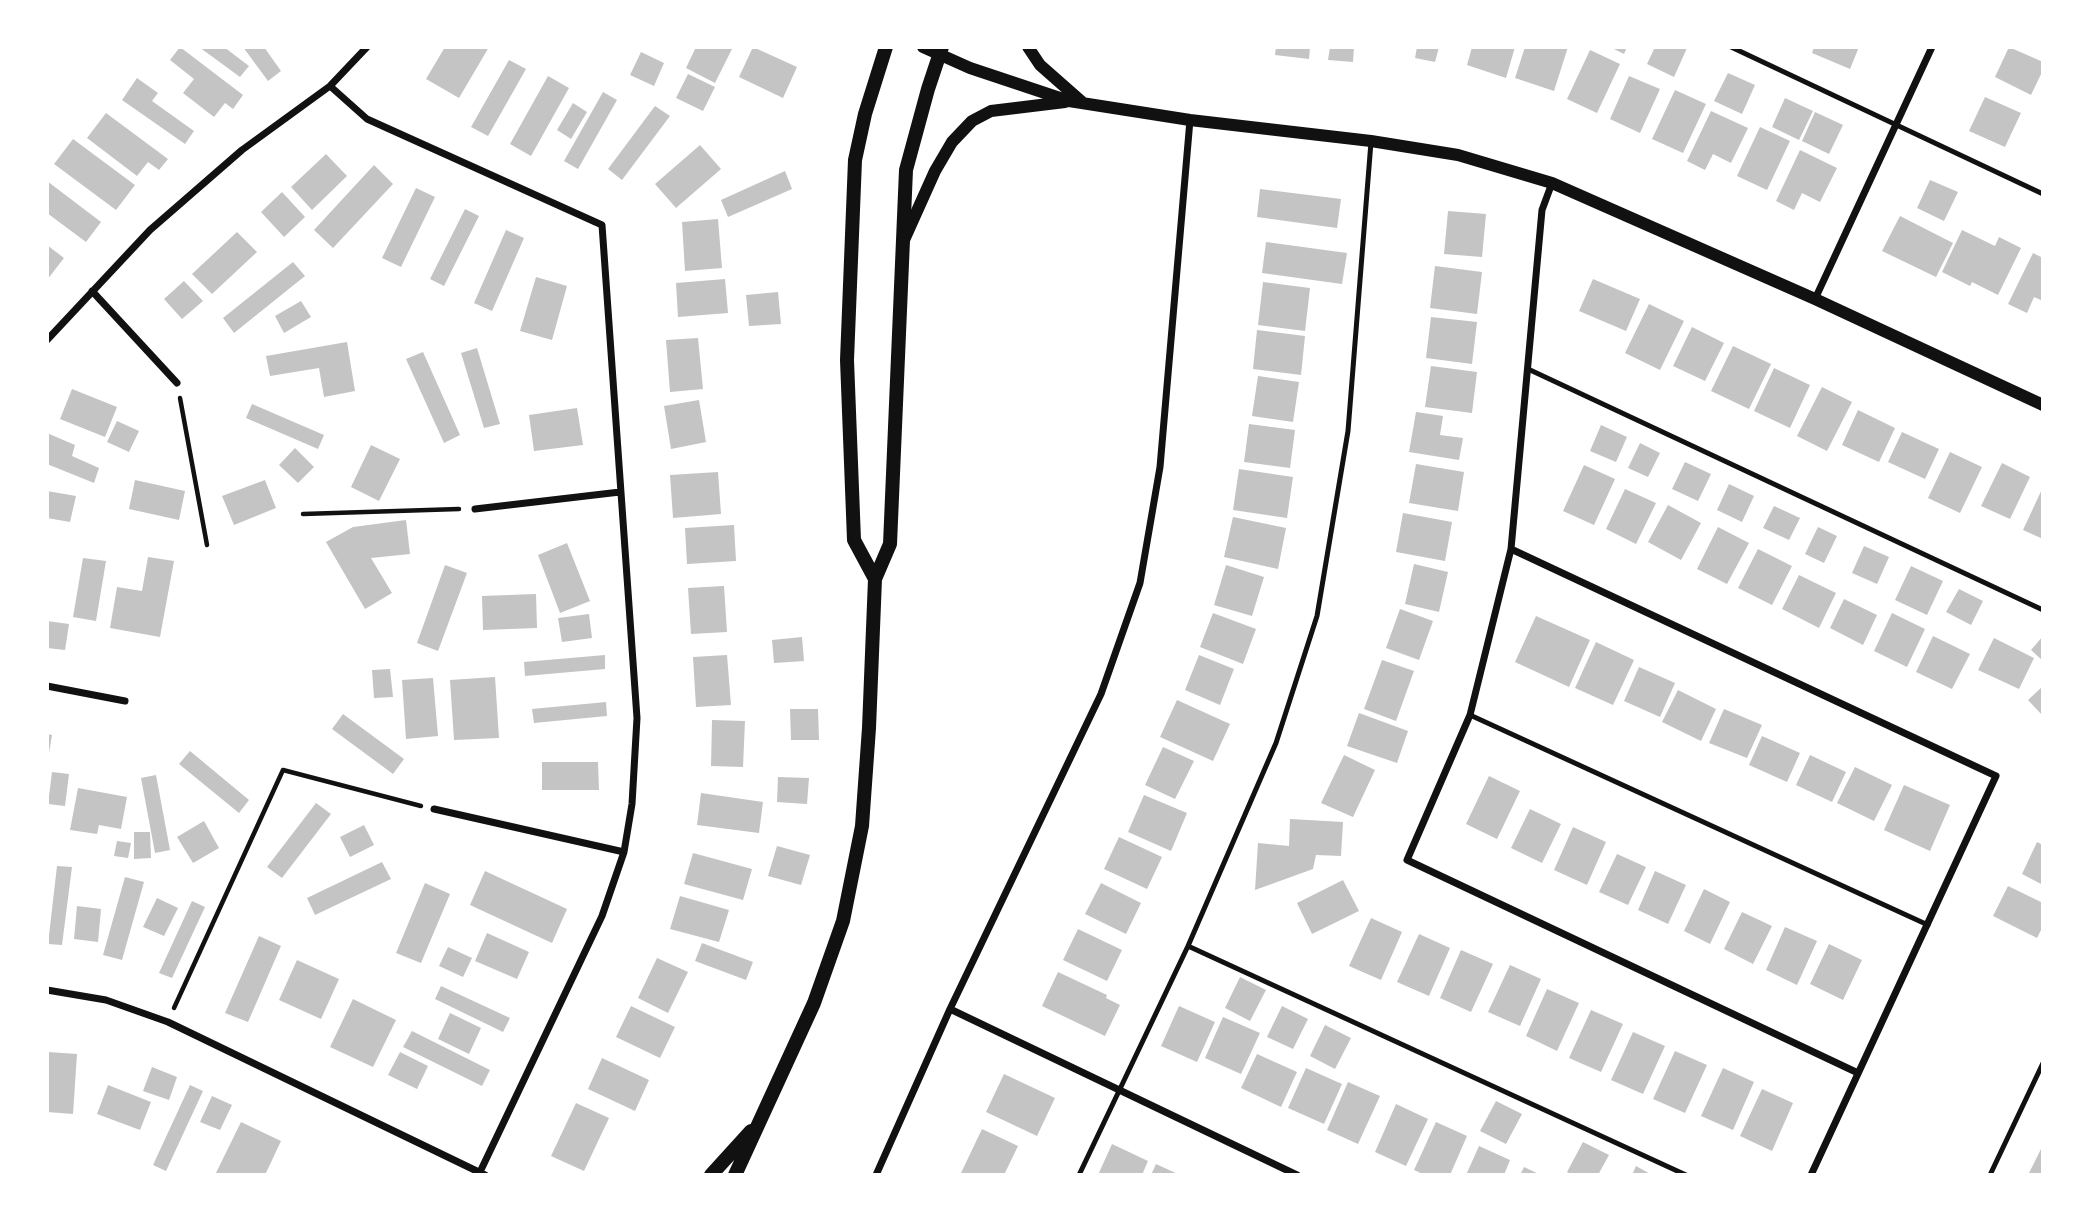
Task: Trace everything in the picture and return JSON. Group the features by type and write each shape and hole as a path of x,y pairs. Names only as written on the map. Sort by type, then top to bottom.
{"main road":[{"path":"875,579 854,540 847,360 855,160 865,114 886,47"},
{"path":"735,1175 764,1117 814,1003 843,921 862,826 875,579 890,544 906,170 940,50"},
{"path":"711,1175 764,1117"}],"street":[{"path":"47,340 150,230 242,150 330,86 367,47"},
{"path":"923,47 940,50 970,68 1076,102 1190,120 1371,141 1458,155 1552,183 1815,299 2043,405"},
{"path":"1027,47 1040,65 1076,102"},
{"path":"1815,299 1932,47"},
{"path":"47,990 106,1000 168,1022 481,1174 602,916 624,852 632,804 637,718 602,225 367,118 330,86"},
{"path":"903,242 952,142 972,121 991,111 1076,102"},
{"path":"876,1175 950,1009 1101,694 1140,583 1160,467 1190,120"},
{"path":"1552,183 1542,210 1511,549 1470,715 1407,860 1858,1073"},
{"path":"92,291 177,383"},
{"path":"475,509 620,492"},
{"path":"1511,549 1996,776 1811,1175"},
{"path":"47,686 125,701"},
{"path":"434,809 624,852"},
{"path":"950,1009 1297,1175"}],"lane":[{"path":"1735,48 2043,194"},
{"path":"1079,1175 1188,946 1276,743 1317,616 1348,431 1371,141"},
{"path":"1528,369 2043,610"},
{"path":"1470,715 1928,925"},
{"path":"1188,946 1686,1175"},
{"path":"1990,1175 2043,1063"}],"path":[{"path":"177,383 207,545"},
{"path":"303,514 475,509"},
{"path":"168,1022 283,770 434,809"}],"building":[{"path":"180,47 243,95 233,109 225,103 214,117 183,93 194,79 170,60"},
{"path":"199,47 224,47 249,66 240,77"},
{"path":"243,47 264,47 281,71 268,81"},
{"path":"445,47 489,47 459,98 426,79"},
{"path":"696,47 733,47 715,83 686,68"},
{"path":"753,47 797,67 783,98 739,77"},
{"path":"1276,47 1310,47 1309,59 1275,55"},
{"path":"1330,47 1354,47 1353,62 1328,60"},
{"path":"1417,47 1439,47 1435,62 1415,58"},
{"path":"1472,47 1515,47 1506,78 1467,65"},
{"path":"1525,47 1568,47 1554,91 1515,78"},
{"path":"1610,47 1627,47 1624,54"},
{"path":"1655,47 1687,48 1674,77 1647,64"},
{"path":"1814,47 1859,47 1850,69 1812,53"},
{"path":"2009,47 2043,62 2043,70 2031,95 1995,77"},
{"path":"1590,50 1620,64 1597,113 1567,99"},
{"path":"641,52 664,63 654,86 630,75"},
{"path":"509,60 526,69 488,136 471,127"},
{"path":"1728,73 1755,85 1742,114 1714,101"},
{"path":"688,74 715,87 703,111 676,98"},
{"path":"548,76 569,88 531,156 510,144"},
{"path":"1629,76 1660,89 1640,133 1610,119"},
{"path":"137,78 158,93 152,101 194,131 185,144 122,100"},
{"path":"1675,90 1706,104 1683,153 1652,139"},
{"path":"603,92 617,100 578,169 564,161"},
{"path":"1985,97 2021,113 2005,147 1969,131"},
{"path":"1785,98 1813,111 1799,140 1772,127"},
{"path":"573,103 587,112 571,139 557,130"},
{"path":"655,106 670,116 622,180 608,169"},
{"path":"1711,111 1748,128 1731,163 1713,154 1705,170 1687,161"},
{"path":"1815,112 1843,125 1829,154 1802,141"},
{"path":"106,113 168,159 159,170 148,162 137,176 87,138"},
{"path":"1760,127 1790,141 1767,190 1737,176"},
{"path":"73,139 135,185 116,210 54,164"},
{"path":"700,145 721,169 676,208 655,184"},
{"path":"1800,150 1837,168 1820,202 1802,193 1794,210 1776,201"},
{"path":"326,154 347,176 312,210 291,187"},
{"path":"374,165 393,184 333,248 314,230"},
{"path":"785,171 792,189 728,217 721,200"},
{"path":"1930,180 1958,192 1944,221 1917,208"},
{"path":"47,181 101,222 86,242 47,213"},
{"path":"416,188 435,197 401,267 382,258"},
{"path":"1260,189 1341,199 1337,228 1257,217"},
{"path":"282,192 305,217 284,237 261,212"},
{"path":"465,209 479,216 444,286 430,279"},
{"path":"1448,211 1486,214 1482,257 1444,254"},
{"path":"1900,216 1953,243 1936,277 1882,251"},
{"path":"718,219 722,268 685,271 682,222"},
{"path":"506,230 524,238 492,311 474,303"},
{"path":"1962,230 1995,246 1999,237 2021,248 1998,295 1972,282 1970,286 1942,272"},
{"path":"237,232 257,252 212,294 192,274"},
{"path":"1266,242 1347,253 1342,284 1262,273"},
{"path":"47,245 64,258 47,280"},
{"path":"2033,253 2043,258 2043,301 2034,297 2027,313 2008,304"},
{"path":"293,262 305,276 234,333 223,318"},
{"path":"1435,266 1482,272 1477,314 1430,308"},
{"path":"536,277 567,286 552,340 520,331"},
{"path":"725,279 728,313 678,317 676,283"},
{"path":"1593,279 1640,299 1626,331 1579,311"},
{"path":"184,281 203,301 182,319 164,299"},
{"path":"1263,282 1310,288 1305,331 1258,325"},
{"path":"778,292 781,324 749,326 746,295"},
{"path":"301,301 311,317 284,333 275,316"},
{"path":"1649,304 1684,321 1660,370 1625,353"},
{"path":"1431,317 1477,322 1472,364 1426,358"},
{"path":"1692,327 1724,343 1705,381 1673,366"},
{"path":"1257,330 1305,336 1301,375 1253,369"},
{"path":"698,338 703,389 670,392 666,340"},
{"path":"347,342 355,391 324,397 319,368 270,376 266,356"},
{"path":"1733,346 1771,364 1749,409 1711,391"},
{"path":"477,348 500,424 484,428 461,353"},
{"path":"423,352 460,435 444,443 406,359"},
{"path":"1431,366 1477,372 1472,413 1425,407"},
{"path":"1774,368 1810,385 1790,428 1754,411"},
{"path":"1258,376 1299,382 1293,422 1252,416"},
{"path":"1822,387 1852,402 1827,451 1797,436"},
{"path":"72,389 117,407 105,437 60,419"},
{"path":"699,400 706,442 671,449 664,406"},
{"path":"252,404 324,435 318,449 246,418"},
{"path":"577,408 583,445 534,451 529,415"},
{"path":"1858,410 1895,428 1879,462 1842,445"},
{"path":"1416,412 1443,416 1440,435 1463,438 1459,460 1409,452"},
{"path":"117,421 139,431 129,452 107,442"},
{"path":"1249,424 1295,430 1290,468 1244,462"},
{"path":"1601,425 1627,437 1616,462 1590,451"},
{"path":"1902,432 1939,449 1925,479 1888,462"},
{"path":"47,433 75,445 72,456 99,468 94,483 47,464"},
{"path":"1640,443 1660,453 1648,477 1628,468"},
{"path":"371,445 400,459 379,501 351,487"},
{"path":"295,448 314,467 298,483 279,465"},
{"path":"1950,452 1982,467 1960,513 1928,498"},
{"path":"1685,462 1711,474 1698,501 1672,489"},
{"path":"2002,463 2030,477 2010,519 1981,506"},
{"path":"1416,464 1464,472 1458,511 1409,503"},
{"path":"1584,465 1615,479 1594,525 1563,511"},
{"path":"1239,469 1293,477 1287,518 1233,510"},
{"path":"718,472 721,514 673,518 670,475"},
{"path":"135,480 185,491 179,520 129,509"},
{"path":"265,480 276,508 234,525 222,496"},
{"path":"1729,484 1754,496 1742,522 1717,510"},
{"path":"2043,487 2043,539 2023,530"},
{"path":"1625,489 1656,503 1636,544 1606,529"},
{"path":"47,491 76,496 70,522 47,518"},
{"path":"1668,505 1701,523 1681,560 1648,542"},
{"path":"1774,506 1800,518 1789,540 1763,528"},
{"path":"1403,513 1452,522 1445,561 1396,552"},
{"path":"1233,517 1286,528 1278,569 1224,557"},
{"path":"406,520 410,554 371,558 392,593 365,609 326,542 353,527"},
{"path":"734,525 736,561 687,564 685,528"},
{"path":"1718,527 1749,543 1727,584 1697,569"},
{"path":"1818,527 1837,536 1824,563 1805,554"},
{"path":"567,543 590,601 560,613 538,555"},
{"path":"1864,546 1889,557 1877,584 1852,573"},
{"path":"1758,549 1792,566 1772,605 1738,588"},
{"path":"148,557 174,561 160,637 110,628 117,587 142,591"},
{"path":"83,558 106,561 96,621 73,617"},
{"path":"1414,564 1448,572 1439,612 1405,604"},
{"path":"445,565 467,573 438,651 417,643"},
{"path":"1226,565 1264,577 1252,616 1214,605"},
{"path":"1911,566 1943,581 1927,615 1895,600"},
{"path":"1799,575 1836,593 1819,628 1782,609"},
{"path":"724,586 727,632 691,634 688,588"},
{"path":"1959,589 1983,601 1971,625 1946,612"},
{"path":"536,594 537,628 483,630 482,596"},
{"path":"1844,599 1877,615 1863,645 1830,628"},
{"path":"1400,609 1433,621 1419,660 1386,648"},
{"path":"1213,613 1256,629 1243,664 1200,647"},
{"path":"1892,613 1925,629 1907,667 1874,651"},
{"path":"589,614 592,638 562,642 558,618"},
{"path":"1536,616 1590,640 1569,687 1515,662"},
{"path":"47,621 69,624 65,650 47,648"},
{"path":"1933,636 1970,654 1952,689 1916,672"},
{"path":"2043,636 2043,661 2031,650"},
{"path":"802,637 804,661 774,663 772,640"},
{"path":"1994,638 2034,658 2019,689 1978,670"},
{"path":"1596,642 1634,660 1613,705 1575,688"},
{"path":"605,655 605,669 525,676 524,662"},
{"path":"727,655 731,705 696,707 693,657"},
{"path":"1199,655 1234,669 1220,705 1185,690"},
{"path":"1382,660 1414,671 1396,721 1364,709"},
{"path":"1639,667 1675,683 1660,717 1624,701"},
{"path":"390,669 393,697 374,698 372,670"},
{"path":"495,677 499,738 454,740 450,680"},
{"path":"433,678 438,736 406,739 402,680"},
{"path":"2043,686 2043,716 2028,700"},
{"path":"1678,690 1716,709 1701,741 1662,722"},
{"path":"1177,700 1230,724 1213,761 1160,737"},
{"path":"606,702 607,716 534,723 532,709"},
{"path":"790,709 818,709 819,740 791,740"},
{"path":"1724,709 1762,725 1747,758 1709,743"},
{"path":"1359,713 1408,731 1397,763 1347,746"},
{"path":"343,714 404,759 393,774 332,729"},
{"path":"712,720 745,721 743,767 711,766"},
{"path":"47,734 52,735 49,753 47,753"},
{"path":"1762,736 1800,753 1787,782 1749,765"},
{"path":"1163,747 1194,761 1175,799 1145,785"},
{"path":"190,751 249,800 239,813 179,764"},
{"path":"1344,755 1375,770 1353,817 1321,803"},
{"path":"1810,755 1846,772 1832,802 1796,785"},
{"path":"542,762 598,762 599,790 542,790"},
{"path":"1855,767 1892,785 1874,821 1837,803"},
{"path":"52,772 69,774 65,806 48,804"},
{"path":"156,775 170,850 155,853 141,778"},
{"path":"1489,776 1520,791 1497,839 1466,824"},
{"path":"778,777 809,778 807,804 777,802"},
{"path":"1904,785 1950,805 1930,851 1884,830"},
{"path":"78,788 127,797 121,829 99,825 97,834 70,830"},
{"path":"701,793 763,802 759,833 697,825"},
{"path":"1144,795 1187,813 1171,851 1128,832"},
{"path":"316,803 331,814 282,878 267,867"},
{"path":"1530,809 1561,824 1542,863 1511,848"},
{"path":"1290,819 1343,822 1341,856 1316,855 1313,869 1255,890 1258,843 1289,846"},
{"path":"204,821 219,848 193,863 177,837"},
{"path":"364,825 374,845 350,857 340,837"},
{"path":"1573,827 1606,842 1587,885 1554,870"},
{"path":"134,832 150,832 151,858 134,859"},
{"path":"1119,837 1162,857 1147,889 1104,869"},
{"path":"117,841 131,843 128,858 114,856"},
{"path":"2037,842 2043,845 2043,885 2022,874"},
{"path":"777,846 810,855 801,885 768,876"},
{"path":"693,853 752,869 743,900 684,884"},
{"path":"1617,854 1646,867 1628,905 1599,892"},
{"path":"382,862 391,879 315,915 307,898"},
{"path":"57,866 72,867 62,945 48,944"},
{"path":"485,871 567,909 552,943 470,905"},
{"path":"1655,871 1686,885 1668,924 1638,910"},
{"path":"125,877 144,882 122,960 103,955"},
{"path":"1343,880 1359,911 1312,934 1297,903"},
{"path":"425,883 450,894 421,963 396,953"},
{"path":"1101,883 1141,903 1126,934 1085,914"},
{"path":"2008,886 2043,903 2043,926 2037,938 1993,916"},
{"path":"1704,889 1730,902 1710,944 1684,931"},
{"path":"680,896 729,910 719,942 670,929"},
{"path":"157,898 178,908 164,936 143,927"},
{"path":"192,901 205,907 172,978 159,973"},
{"path":"77,906 101,909 98,942 74,939"},
{"path":"1742,912 1772,926 1753,964 1724,949"},
{"path":"1371,918 1402,932 1381,980 1349,966"},
{"path":"1785,927 1817,941 1797,985 1766,970"},
{"path":"1078,929 1122,950 1107,981 1063,960"},
{"path":"487,933 529,952 517,979 475,961"},
{"path":"1419,934 1450,948 1429,996 1397,982"},
{"path":"259,936 281,946 248,1022 225,1013"},
{"path":"702,943 753,962 746,980 695,961"},
{"path":"1829,944 1862,960 1843,1000 1810,984"},
{"path":"448,947 472,958 463,977 439,966"},
{"path":"1461,950 1493,964 1471,1012 1440,998"},
{"path":"657,958 688,972 668,1013 638,998"},
{"path":"297,960 339,979 321,1019 279,1000"},
{"path":"1510,965 1541,979 1520,1026 1488,1012"},
{"path":"1058,972 1107,995 1106,998 1120,1005 1105,1036 1042,1006"},
{"path":"1240,977 1266,990 1250,1021 1225,1008"},
{"path":"441,986 510,1018 503,1032 435,999"},
{"path":"1547,989 1579,1003 1557,1051 1526,1036"},
{"path":"353,999 396,1020 373,1067 330,1047"},
{"path":"631,1006 675,1027 660,1058 616,1037"},
{"path":"1179,1006 1215,1022 1197,1062 1161,1046"},
{"path":"1282,1006 1308,1019 1293,1049 1267,1037"},
{"path":"1591,1010 1623,1024 1601,1072 1569,1058"},
{"path":"450,1013 481,1028 469,1054 438,1039"},
{"path":"1223,1017 1260,1033 1241,1074 1205,1058"},
{"path":"1325,1025 1351,1038 1335,1069 1310,1056"},
{"path":"412,1031 490,1070 482,1086 403,1047"},
{"path":"1633,1032 1665,1046 1643,1094 1611,1080"},
{"path":"1675,1051 1707,1065 1685,1113 1653,1099"},
{"path":"48,1052 77,1054 73,1114 47,1112"},
{"path":"400,1052 428,1066 417,1089 388,1075"},
{"path":"1257,1054 1297,1072 1281,1107 1241,1088"},
{"path":"602,1058 649,1080 635,1111 588,1089"},
{"path":"152,1067 177,1077 169,1100 143,1091"},
{"path":"1306,1068 1342,1084 1324,1124 1288,1108"},
{"path":"1723,1068 1754,1082 1733,1130 1701,1116"},
{"path":"1004,1074 1055,1098 1037,1136 986,1112"},
{"path":"1348,1082 1380,1096 1358,1144 1327,1130"},
{"path":"108,1085 151,1102 140,1130 97,1114"},
{"path":"190,1085 203,1091 166,1171 153,1165"},
{"path":"1762,1089 1793,1103 1772,1151 1740,1136"},
{"path":"212,1096 232,1105 220,1130 200,1122"},
{"path":"1496,1101 1522,1114 1506,1144 1480,1131"},
{"path":"576,1103 609,1118 584,1171 551,1156"},
{"path":"1396,1104 1428,1119 1406,1166 1375,1152"},
{"path":"241,1122 281,1141 265,1175 215,1175"},
{"path":"1436,1122 1467,1136 1450,1175 1425,1175 1414,1170"},
{"path":"982,1129 1018,1146 1004,1175 961,1173"},
{"path":"1583,1142 1609,1155 1598,1175 1572,1175 1567,1172"},
{"path":"1112,1144 1148,1161 1142,1175 1098,1175"},
{"path":"2043,1145 2043,1175 2028,1175"},
{"path":"1479,1146 1510,1160 1504,1175 1466,1175"},
{"path":"1156,1164 1180,1175 1151,1175"},
{"path":"1636,1166 1652,1175 1632,1175"},
{"path":"1524,1167 1541,1175 1520,1175"}]}
